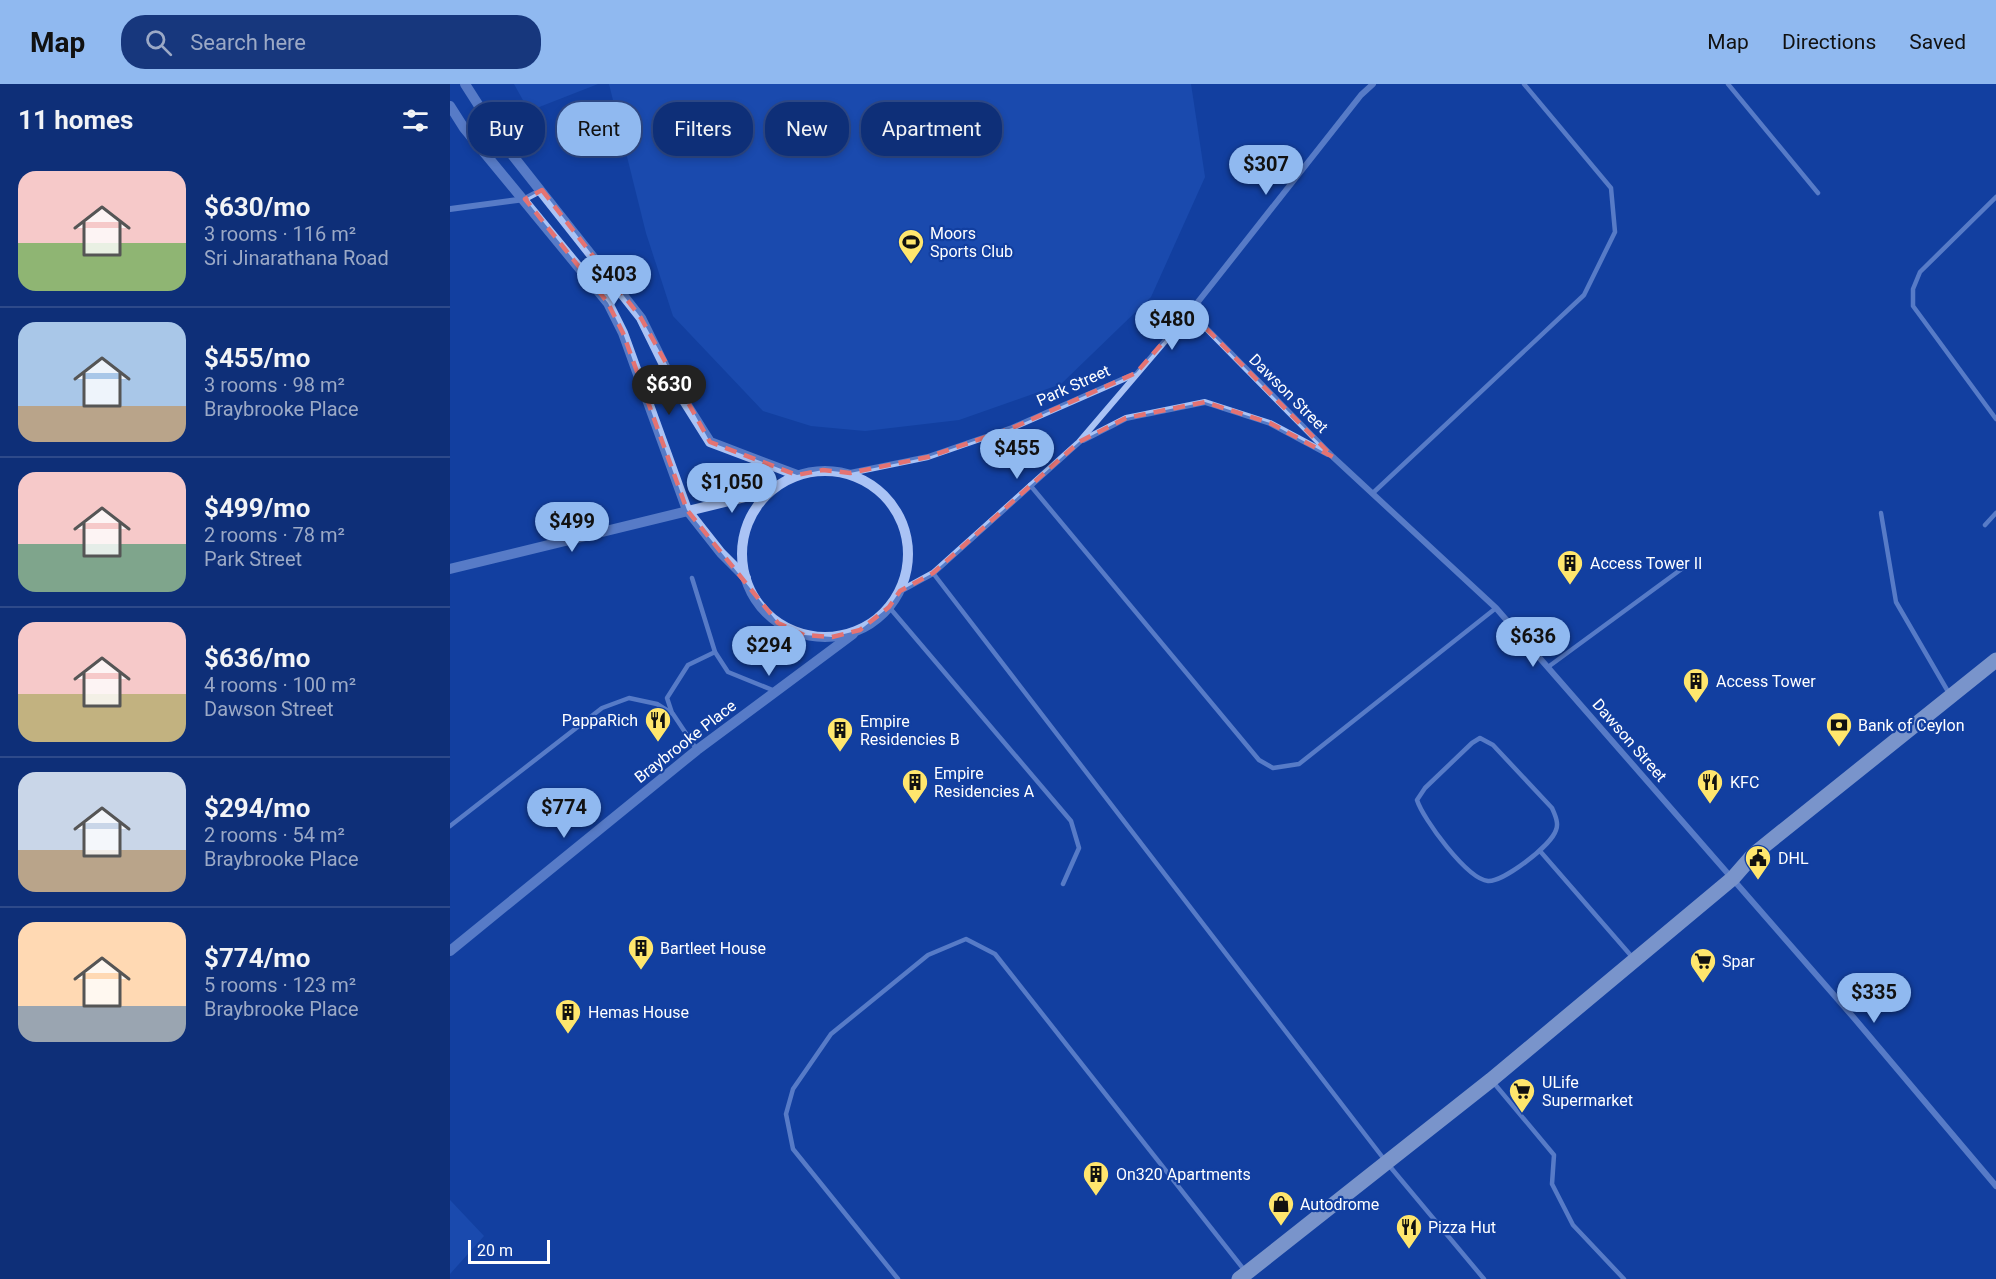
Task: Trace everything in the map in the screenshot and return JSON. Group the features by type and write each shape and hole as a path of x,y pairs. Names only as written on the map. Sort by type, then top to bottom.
{"main road":[{"path":"1243,1276 1491,1080 1732,879 1754,854 1996,660"}],"street":[{"path":"465,84 502,142 641,318 673,383 710,442 797,475"},
{"path":"1361,95 1363,84"},
{"path":"900,591 933,573 1079,442 1190,312 1361,95 1373,84"},
{"path":"450,106 464,128 525,199 608,303 623,333 687,510 746,578"},
{"path":"450,209 525,199 542,190"},
{"name":"Dawson Street","path":"1190,312 1334,457 1496,608 1996,1186"},
{"name":"Park Street","path":"850,473 928,457 1012,428 1136,373"},
{"path":"1079,442 1126,418 1205,402 1270,423 1334,457"},
{"path":"823,470 850,473 875,486 895,508 907,534 908,563 900,591 889,607 860,630 832,637 804,635 778,623 758,604 746,578 742,555 745,531 755,509 771,491 797,475 823,470"},
{"path":"450,569 771,491"},
{"name":"Braybrooke Place","path":"450,951 697,750 860,630"}],"lane":[{"path":"1374,492 1584,295 1615,232 1611,188 1524,84"},
{"path":"1728,84 1818,193"},
{"path":"1996,197 1920,272 1913,289 1913,306 1996,419"},
{"path":"1030,485 1259,760 1273,768 1299,764 1496,608"},
{"path":"1881,513 1896,602 1950,695"},
{"path":"1985,525 1996,513"},
{"path":"1548,667 1687,565"},
{"path":"933,573 1387,1163 1484,1279"},
{"path":"692,578 715,652 728,672 775,691"},
{"path":"889,607 1071,821 1078,848 1063,884"},
{"path":"697,750 673,714 667,698 688,665 715,652"},
{"path":"450,826 602,708 629,698 657,704 673,714"},
{"path":"1480,738 1493,745 1552,808 1557,819 1556,831 1540,851 1498,881 1485,881 1471,874 1421,813 1417,800 1425,788 1480,738"},
{"path":"1540,851 1634,960"},
{"path":"898,1279 793,1149 786,1114 793,1089 831,1034 928,955 966,939 994,954 1243,1276"},
{"path":"1491,1080 1554,1155 1552,1184 1573,1225 1624,1279"}],"highlighted area":[{"path":"542,190 641,318 710,442 797,475 823,470 850,473 928,457 1012,428 1136,373 1190,312 1333,457 1270,423 1205,402 1126,418 1079,442 933,573 900,591 889,607 860,630 832,637 804,635 778,623 687,510 623,333 608,303 525,199"}],"shaded area":[{"path":"514,84 598,84 545,105 545,102 524,102"},
{"name":"Moors Sports Club","path":"609,84 1191,84 1205,177 1151,297 1061,384 959,420 865,431 811,426 763,411 673,316 646,233 627,156 641,156 641,102 613,102"},
{"path":"450,1200 484,1236 450,1274"}],"place":[{"name":"Moors Sports Club","path":"911,265"},
{"name":"Access Tower II","path":"1570,586"},
{"name":"Access Tower","path":"1696,704"},
{"name":"PappaRich","path":"658,743"},
{"name":"Bank of Ceylon","path":"1839,748"},
{"name":"Empire Residencies B","path":"840,753"},
{"name":"Empire Residencies A","path":"915,805"},
{"name":"KFC","path":"1710,805"},
{"name":"DHL","path":"1758,881"},
{"name":"Bartleet House","path":"641,971"},
{"name":"Spar","path":"1703,984"},
{"name":"Hemas House","path":"568,1035"},
{"name":"ULife Supermarket","path":"1522,1114"},
{"name":"On320 Apartments","path":"1096,1197"},
{"name":"Autodrome","path":"1281,1227"},
{"name":"Pizza Hut","path":"1409,1250"}]}
